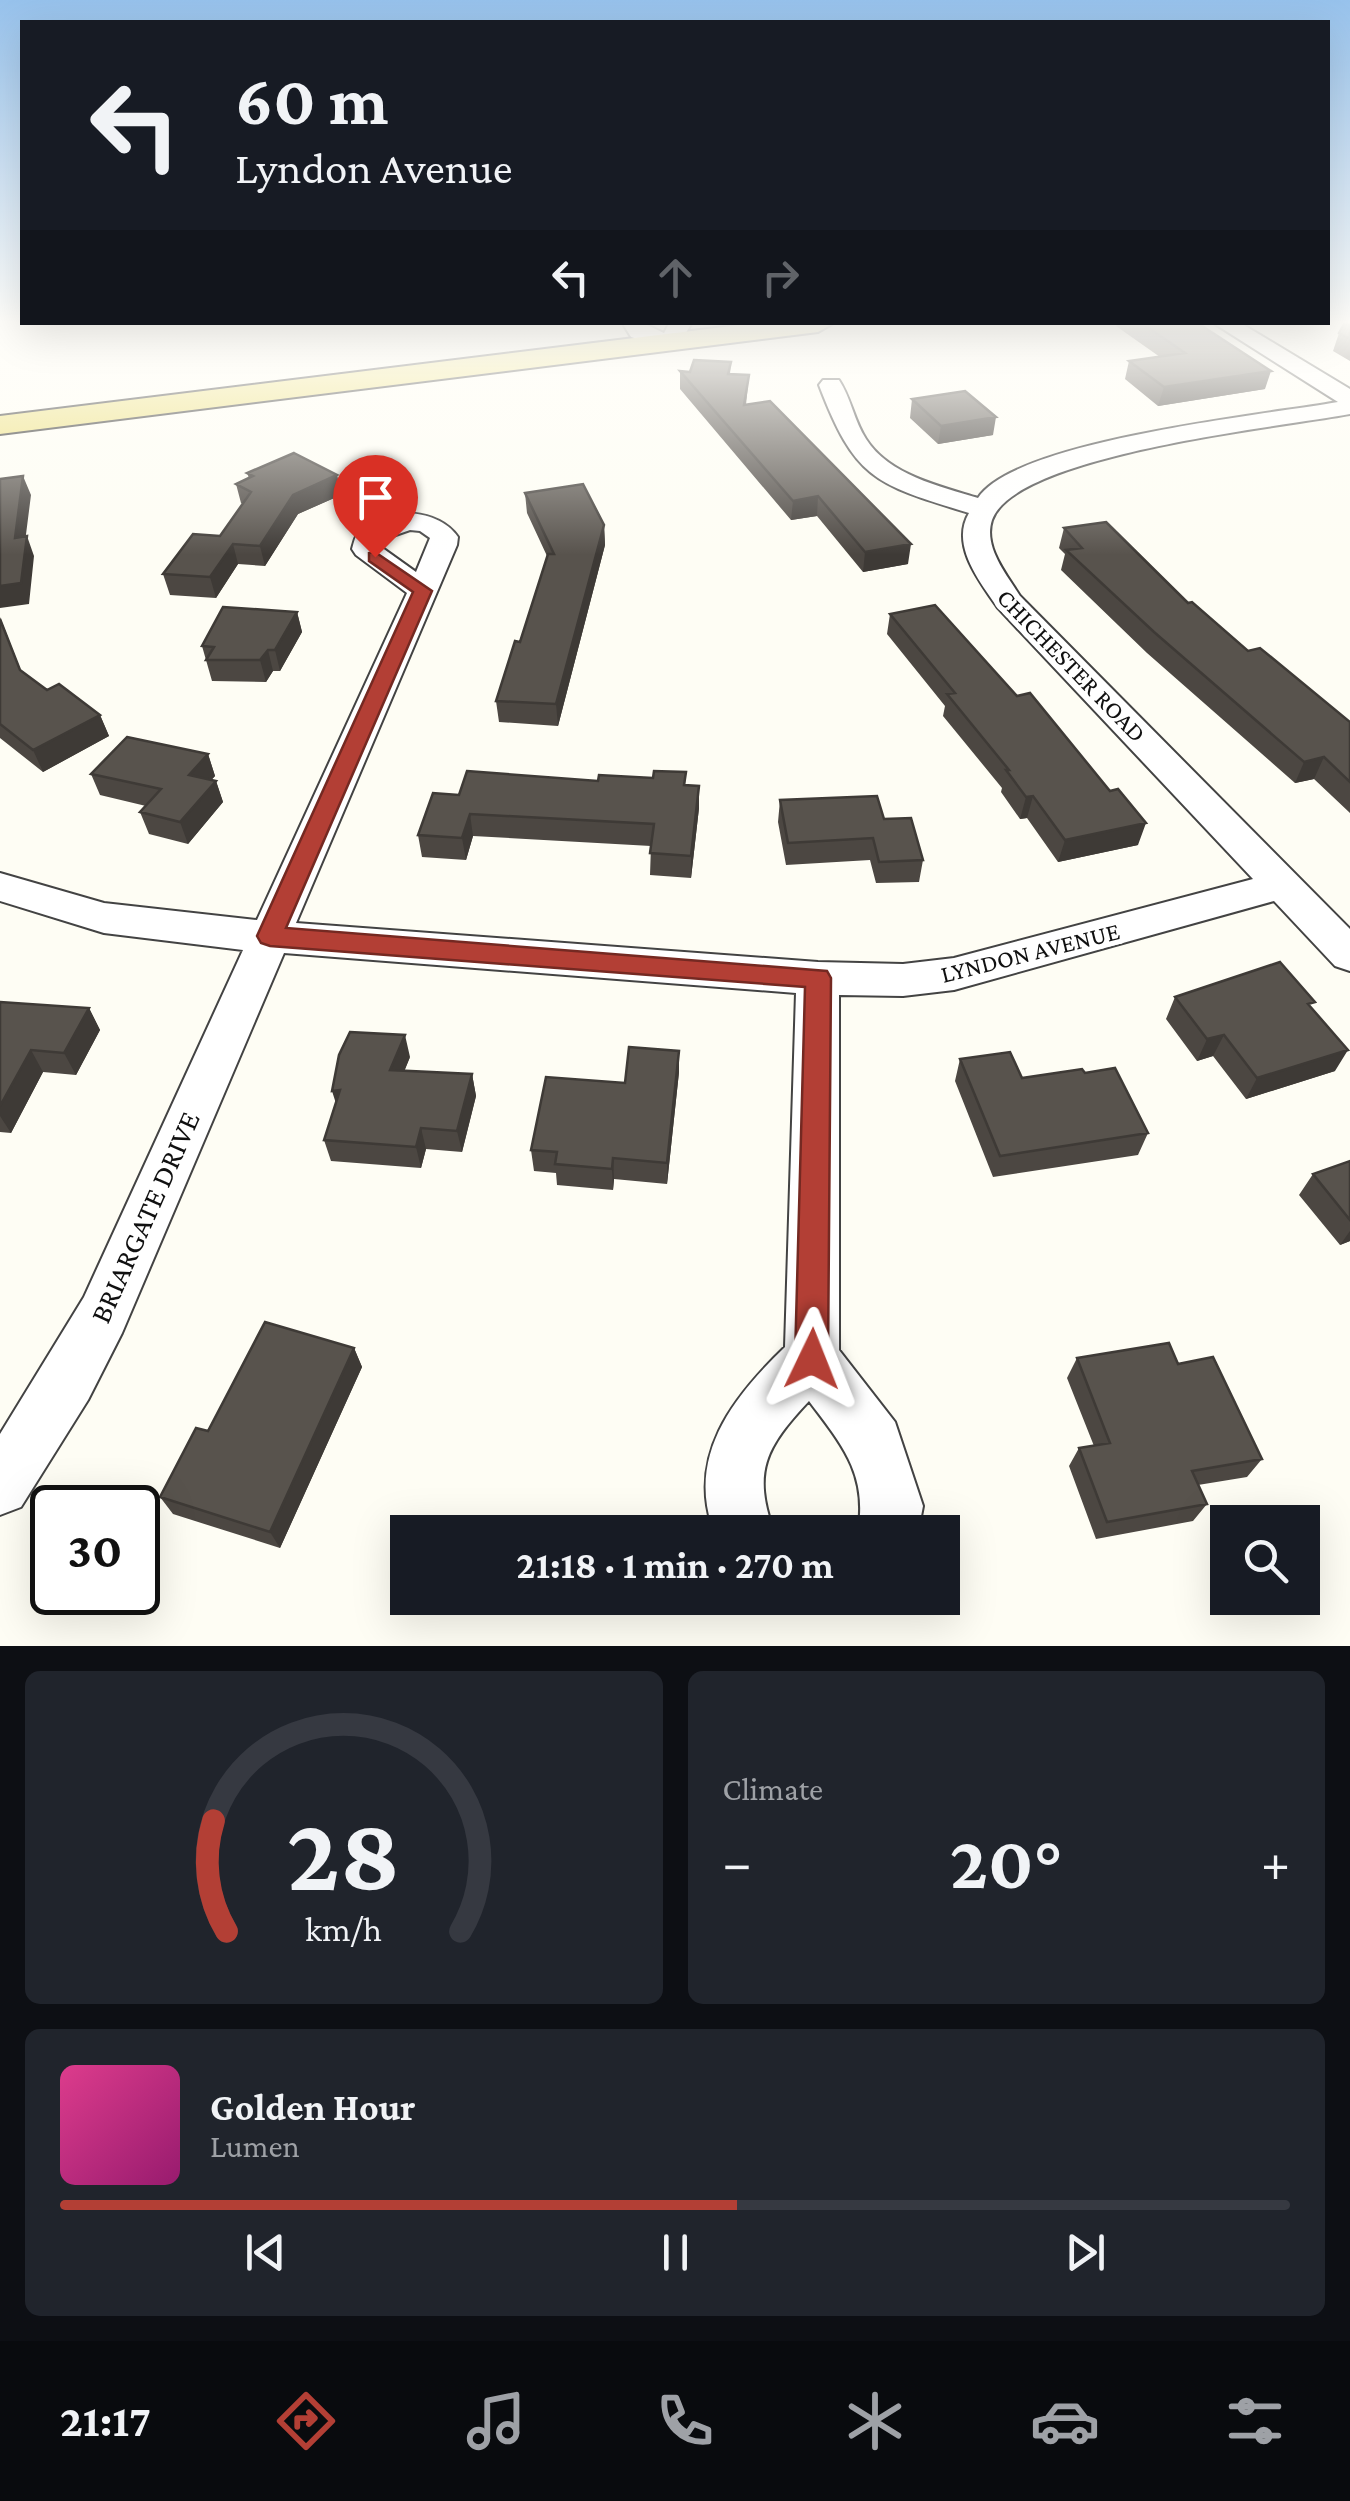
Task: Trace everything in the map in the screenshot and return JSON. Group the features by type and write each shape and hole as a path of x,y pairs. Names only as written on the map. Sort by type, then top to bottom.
{"main road":[{"path":"0,425 177,401"}],"street":[{"path":"837,401 856,444 870,458 922,490 983,508 1012,479 1067,457 1350,408"},
{"name":"CHICHESTER ROAD","path":"983,508 976,543 992,582 1350,955"},
{"name":"BRIARGATE DRIVE","path":"0,1486 68,1380 103,1315 423,591"},
{"name":"LYNDON AVENUE","path":"0,888 104,918 270,936 818,978 902,980 954,974 1282,885"},
{"path":"818,978 812,1359 875,1442 893,1506 891,1515"},
{"path":"736,1515 730,1481 734,1458 748,1431 812,1359"}],"building":[{"path":"706,401 745,401 744,405 770,401 911,544 865,552 818,496 793,501"},
{"path":"914,401 977,401 996,417 941,426"},
{"path":"294,453 337,475 293,495 260,546 233,544 210,577 163,574 193,534 220,536 251,492 236,484 253,476 247,473"},
{"path":"23,476 15,538 27,536 21,583 0,586 0,479"},
{"path":"583,484 604,525 556,704 496,701 548,554 554,554 525,493"},
{"path":"1106,522 1188,603 1192,602 1248,651 1260,648 1350,722 1350,782 1324,757 1304,762 1066,550 1082,548 1064,528"},
{"path":"935,605 1017,696 1030,693 1110,791 1118,789 1146,823 1065,840 1033,796 1026,797 947,694 955,693 890,614"},
{"path":"223,607 297,612 275,650 268,650 260,660 206,660 214,647 202,646"},
{"path":"0,619 20,670 47,690 59,684 100,715 33,750 0,724"},
{"path":"127,737 208,754 189,775 216,781 180,822 140,812 161,789 91,774"},
{"path":"467,771 598,781 599,775 653,778 654,771 686,772 684,785 699,786 691,856 650,853 654,824 470,814 462,838 418,835 433,793 459,795"},
{"path":"877,796 884,819 911,818 923,860 879,862 873,838 788,843 780,800"},
{"path":"1280,962 1315,1002 1308,1004 1348,1050 1257,1078 1224,1035 1207,1039 1175,997"},
{"path":"0,1002 89,1008 64,1053 31,1050 0,1106"},
{"path":"350,1032 405,1035 390,1070 472,1074 457,1131 421,1128 416,1147 324,1140 340,1090 332,1091 339,1055"},
{"path":"629,1047 679,1051 667,1163 613,1158 612,1169 555,1164 557,1152 531,1150 546,1077 625,1083"},
{"path":"1010,1052 1022,1078 1115,1068 1148,1133 1000,1156 960,1059"},
{"path":"1350,1161 1350,1220 1313,1174"},
{"path":"265,1322 354,1348 270,1532 160,1497 196,1428 208,1431"},
{"path":"1169,1343 1178,1364 1213,1357 1262,1459 1192,1471 1207,1504 1107,1522 1079,1448 1110,1443 1077,1358"}],"route":[{"path":"375,557 423,591 270,936 818,978 819,1109 812,1359"}]}
